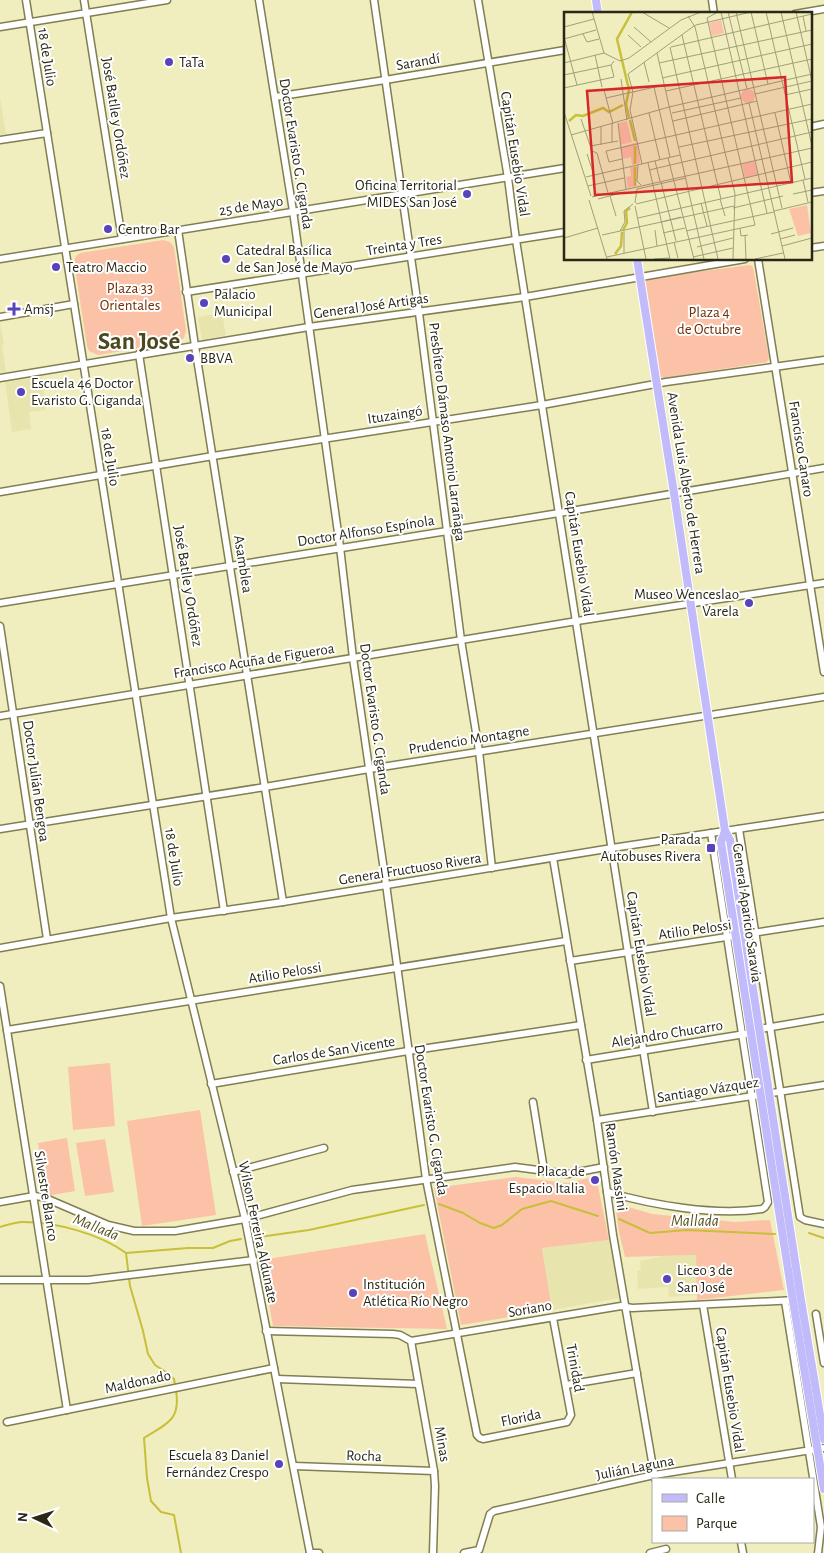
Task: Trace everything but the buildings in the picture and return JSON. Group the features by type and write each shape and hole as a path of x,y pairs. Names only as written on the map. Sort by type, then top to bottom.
{"main road":[{"name":"Avenida Luis Alberto de Herrera","path":"637,260 725,831"},
{"name":"General Aparicio Saravia","path":"725,831 730,840 751,1033 765,1093"},
{"name":"General Aparicio Saravia","path":"740,936 760,1029 765,1093 793,1301 816,1450 824,1489"},
{"name":"General Aparicio Saravia","path":"793,1301 824,1436"}],"street":[{"name":"18 de Julio","path":"26,0 171,918"},
{"name":"José Batlle y Ordóñez","path":"84,0 122,239"},
{"path":"0,27 144,2 167,0"},
{"name":"Doctor Evaristo G. Ciganda","path":"259,0 302,273 340,547 353,658 426,1179 480,1438"},
{"name":"Presbítero Dámaso Antonio Larrañaga","path":"374,0 419,313 461,640 479,752 492,868"},
{"name":"Capitán Eusebio Vidal","path":"478,0 508,178 516,240 653,1112"},
{"path":"807,12 824,9"},
{"name":"Sarandí","path":"275,96 564,50"},
{"path":"0,140 47,133"},
{"name":"25 de Mayo","path":"0,260 564,168"},
{"name":"Asamblea","path":"178,230 186,292 283,902"},
{"name":"Treinta y Tres","path":"186,292 564,232"},
{"name":"General José Artigas","path":"0,378 309,327 525,297 739,260"},
{"name":"Francisco Canaro","path":"758,260 824,672"},
{"path":"0,317 74,304"},
{"name":"José Batlle y Ordóñez","path":"139,354 224,910"},
{"name":"Ituzaingó","path":"0,492 213,456 542,405 657,384 824,360"},
{"name":"Doctor Alfonso Espínola","path":"0,603 559,513 824,468"},
{"name":"Francisco Acuña de Figueroa","path":"0,716 576,621 824,583"},
{"name":"Doctor Julián Bengoa","path":"0,626 47,939"},
{"name":"Prudencio Montagne","path":"0,829 824,697"},
{"name":"General Fructuoso Rivera","path":"0,948 171,918 824,816"},
{"name":"General Aparicio Saravia","path":"739,829 798,1211 800,1217 805,1220 824,1224"},
{"name":"General Aparicio Saravia","path":"607,1192 665,1205 730,1212 762,1208 768,1202 711,833"},
{"name":"Ramón Massini","path":"553,858 655,1477"},
{"name":"Wilson Ferreira Aldunate","path":"171,918 254,1260 266,1331 310,1553"},
{"name":"Atilio Pelossi","path":"570,961 824,922"},
{"name":"Atilio Pelossi","path":"7,1030 566,941"},
{"name":"Silvestre Blanco","path":"0,986 67,1410"},
{"path":"760,1029 824,1018"},
{"name":"Carlos de San Vicente","path":"211,1084 580,1024"},
{"name":"Alejandro Chucarro","path":"586,1060 751,1033"},
{"name":"Santiago Vázquez","path":"597,1120 824,1085"},
{"path":"533,1102 544,1170"},
{"path":"233,1172 324,1148"},
{"path":"0,1202 34,1196 43,1197 108,1225 134,1231 175,1231 244,1219 352,1190 515,1167 568,1174 604,1167"},
{"path":"0,1280 88,1280 254,1260"},
{"name":"Soriano","path":"266,1331 400,1334 411,1341 457,1335 621,1306 632,1308 793,1301"},
{"name":"Capitán Eusebio Vidal","path":"703,1305 732,1478"},
{"path":"816,1314 824,1363"},
{"name":"Trinidad","path":"553,1318 571,1416 567,1422"},
{"name":"Minas","path":"411,1341 434,1471 434,1553"},
{"name":"Maldonado","path":"7,1422 274,1368"},
{"path":"566,1385 637,1373"},
{"path":"277,1379 418,1384"},
{"name":"Florida","path":"480,1438 483,1439 567,1422"},
{"name":"General Aparicio Saravia","path":"816,1450 820,1527 818,1553"},
{"name":"Julián Laguna","path":"464,1553 479,1550 490,1514 494,1511 655,1477 816,1450"},
{"name":"Rocha","path":"294,1466 434,1471"},
{"path":"650,1553 667,1551"},
{"path":"310,1553 319,1553"}],"shaded area":[{"path":"0,98 6,134 0,135"},
{"path":"222,313 226,335 202,340 198,317"},
{"path":"0,322 6,372 0,373"},
{"path":"42,377 46,410 29,412 31,429 12,432 5,382"},
{"path":"609,1240 619,1298 552,1310 542,1248"},
{"name":"Liceo 3 de San José","path":"696,1255 698,1295 669,1297 668,1287 638,1289 637,1271 641,1270 640,1261 663,1256"}],"green space":[{"name":"Plaza 33 Orientales","path":"163,240 170,242 174,247 186,330 184,338 177,342 98,355 89,351 74,262 76,256 80,253"},
{"name":"Plaza 4 de Octubre","path":"750,265 753,267 769,358 767,362 665,378 660,377 644,283 649,278"},
{"path":"110,1063 115,1126 73,1130 68,1067"},
{"path":"200,1110 216,1215 142,1226 127,1121"},
{"path":"67,1138 75,1191 46,1196 38,1143"},
{"path":"105,1139 114,1192 85,1196 76,1143"},
{"path":"596,1176 609,1240 542,1248 552,1310 461,1325 434,1188 516,1177 568,1183"},
{"path":"615,1203 652,1214 735,1222 770,1220 784,1290 697,1300 696,1255 625,1257"},
{"name":"Institución Atlética Río Negro","path":"425,1234 447,1329 273,1326 261,1260"}],"waterway":[{"name":"Mallada","path":"439,1204 494,1228 502,1225 522,1209 551,1201 598,1216"},
{"name":"Mallada","path":"252,1238 309,1230 424,1205"},
{"name":"Mallada","path":"619,1219 650,1233 687,1230 775,1234"},
{"name":"Mallada","path":"0,1227 23,1222 49,1224 91,1235 126,1253 213,1248 241,1239"},
{"name":"Mallada","path":"809,1233 824,1238"},
{"path":"126,1253 130,1286 148,1354 155,1365 174,1379 175,1385"},
{"path":"176,1390 177,1400 174,1415 165,1425 144,1438 151,1501 161,1512 174,1515 181,1553"}],"place":[{"name":"TaTa","path":"169,62"},
{"name":"Oficina Territorial MIDES San José","path":"467,194"},
{"name":"Centro Bar","path":"108,229"},
{"name":"Catedral Basílica de San José de Mayo","path":"226,259"},
{"name":"Teatro Maccio","path":"56,267"},
{"name":"Palacio Municipal","path":"204,303"},
{"name":"Amsj","path":"14,309"},
{"name":"BBVA","path":"190,358"},
{"name":"Escuela 46 Doctor Evaristo G. Ciganda","path":"21,392"},
{"name":"Museo Wenceslao Varela","path":"749,603"},
{"name":"Parada Autobuses Rivera","path":"711,848"},
{"name":"Placa de Espacio Italia","path":"595,1180"},
{"name":"Liceo 3 de San José","path":"667,1279"},
{"name":"Institución Atlética Río Negro","path":"353,1293"},
{"name":"Escuela 83 Daniel Fernández Crespo","path":"279,1464"}],"district":[{"name":"San José","path":"139,341"}]}
